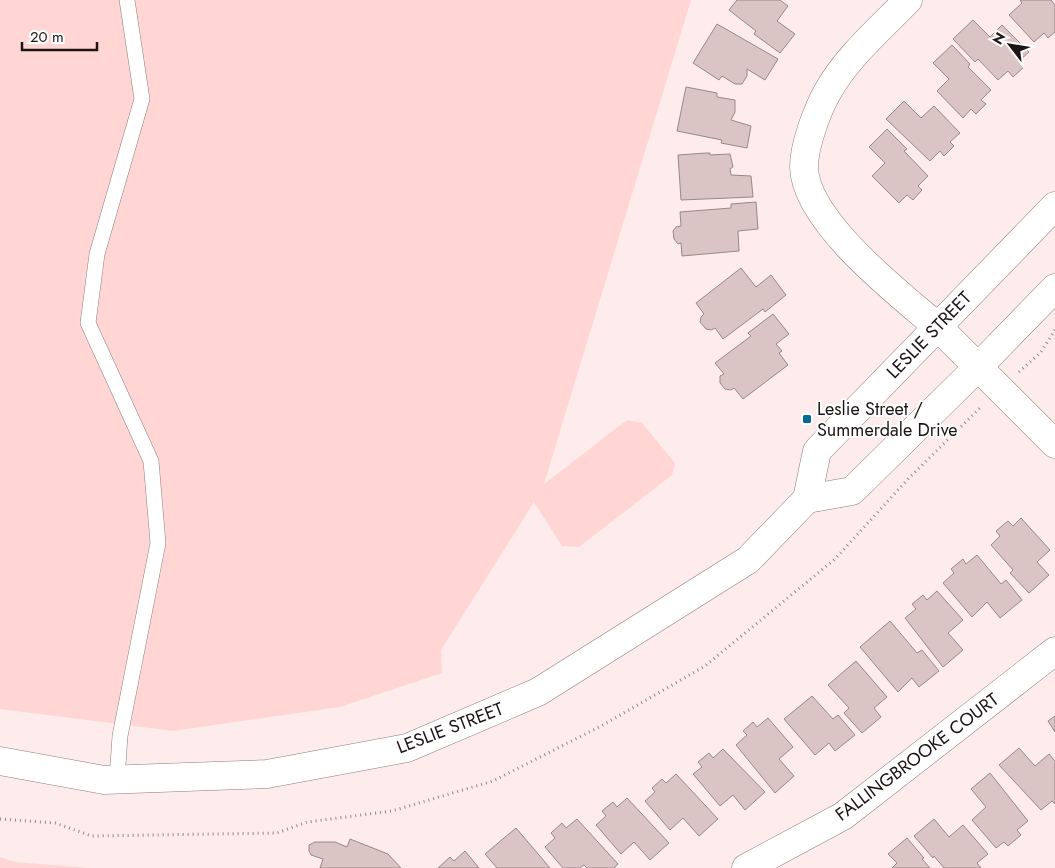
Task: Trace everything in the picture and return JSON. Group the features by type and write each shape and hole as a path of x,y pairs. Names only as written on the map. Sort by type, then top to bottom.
{"main road":[{"path":"908,0 853,57 828,90 817,114 804,167 810,195 832,229 903,297 938,326 1055,444"},
{"name":"LESLIE STREET","path":"0,761 104,780 267,774 408,748 538,692 748,560 807,498 817,451 1055,206"},
{"path":"807,498 852,490 978,367 1055,288"},
{"name":"FALLINGBROOKE COURT","path":"746,868 843,816 1055,651"}],"lane":[{"path":"117,779 121,727 158,543 150,461 88,322 97,254 142,98 127,0"}],"path":[{"path":"1041,352 1055,329"}],"shaded area":[{"path":"0,0 691,0 544,484 627,420 642,423 675,463 672,475 579,547 562,546 534,502 441,650 442,673 340,707 173,731 0,709"},
{"path":"0,857 15,862 89,868 0,868"}],"building":[{"path":"737,0 780,0 788,6 777,21 795,34 780,53 754,34 756,31 729,10"},
{"path":"1020,0 1051,0 1055,5 1055,32 1048,38 1044,33 1034,42 1009,15 1022,3"},
{"path":"973,20 990,37 1002,25 1029,52 1019,61 1024,67 1013,77 1008,71 998,80 978,59 975,62 953,39"},
{"path":"717,24 778,59 765,80 747,69 747,76 742,84 735,84 722,76 719,80 693,63"},
{"path":"952,45 970,64 968,67 991,90 981,100 986,104 976,114 971,109 963,118 937,91 949,79 933,63"},
{"path":"686,87 717,93 717,97 735,100 735,112 731,120 751,126 747,148 721,143 722,140 677,131"},
{"path":"904,101 921,118 934,106 960,133 950,142 954,146 944,156 940,151 930,161 886,119"},
{"path":"887,129 907,149 904,151 928,176 918,186 922,190 913,200 907,195 899,203 872,176 885,163 869,147"},
{"path":"710,153 710,155 730,154 733,167 730,169 731,175 751,176 753,197 681,200 678,155"},
{"path":"756,202 758,229 738,231 739,251 682,256 681,243 678,244 674,239 673,231 676,227 681,226 680,212 731,208 731,204"},
{"path":"741,268 756,287 771,275 786,295 765,312 763,309 723,339 715,328 711,330 706,329 700,322 704,314 696,303"},
{"path":"773,314 789,334 776,344 782,351 779,353 788,365 743,399 734,388 731,390 725,389 720,383 720,376 724,374 715,363 751,336 748,333"},
{"path":"1021,518 1050,550 1037,562 1049,575 1029,593 1010,573 1013,570 991,545 1000,536 996,531 1008,521 1013,526"},
{"path":"977,555 1001,584 1006,580 1022,600 1000,618 987,602 972,617 943,583 954,573 951,569 963,559 966,564"},
{"path":"937,591 963,620 948,633 963,650 943,667 905,618 916,609 912,604 923,595 927,600"},
{"path":"890,621 917,653 922,650 939,671 919,687 912,678 898,692 860,647"},
{"path":"856,661 887,697 874,708 881,717 862,733 844,713 849,708 828,685"},
{"path":"812,696 833,719 838,715 855,735 835,751 829,743 815,755 784,719"},
{"path":"1055,716 1055,732 1048,721"},
{"path":"768,718 793,747 779,759 794,776 775,793 736,745 747,735 743,731 753,722 757,727"},
{"path":"1019,748 1035,766 1049,754 1055,761 1055,804 1052,801 1041,810 999,765"},
{"path":"723,749 765,792 745,810 733,795 720,806 693,774 702,767 698,762 709,753 713,758"},
{"path":"990,773 1028,821 1017,830 1021,835 1008,846 1004,842 996,848 972,820 986,807 971,789"},
{"path":"676,774 718,819 699,836 683,818 670,830 645,801 655,792 652,788 662,779 666,783"},
{"path":"627,798 669,843 650,860 634,842 621,854 596,825 606,816 602,811 613,802 617,807"},
{"path":"577,819 618,864 614,868 587,868 584,865 580,868 563,868 545,847 555,838 551,833 562,823 566,828"},
{"path":"934,819 949,837 963,825 988,854 977,863 981,868 944,868 934,856 933,858 914,836"},
{"path":"516,828 550,868 497,868 485,854"},
{"path":"907,838 930,868 892,868 897,863 888,854"},
{"path":"350,839 388,854 401,868 320,868 323,859 311,855 309,851 309,845 315,842 335,842 347,847"},
{"path":"465,851 479,868 438,868 450,857 454,861"}],"place":[{"name":"Leslie Street / Summerdale Drive","path":"807,419"}]}
